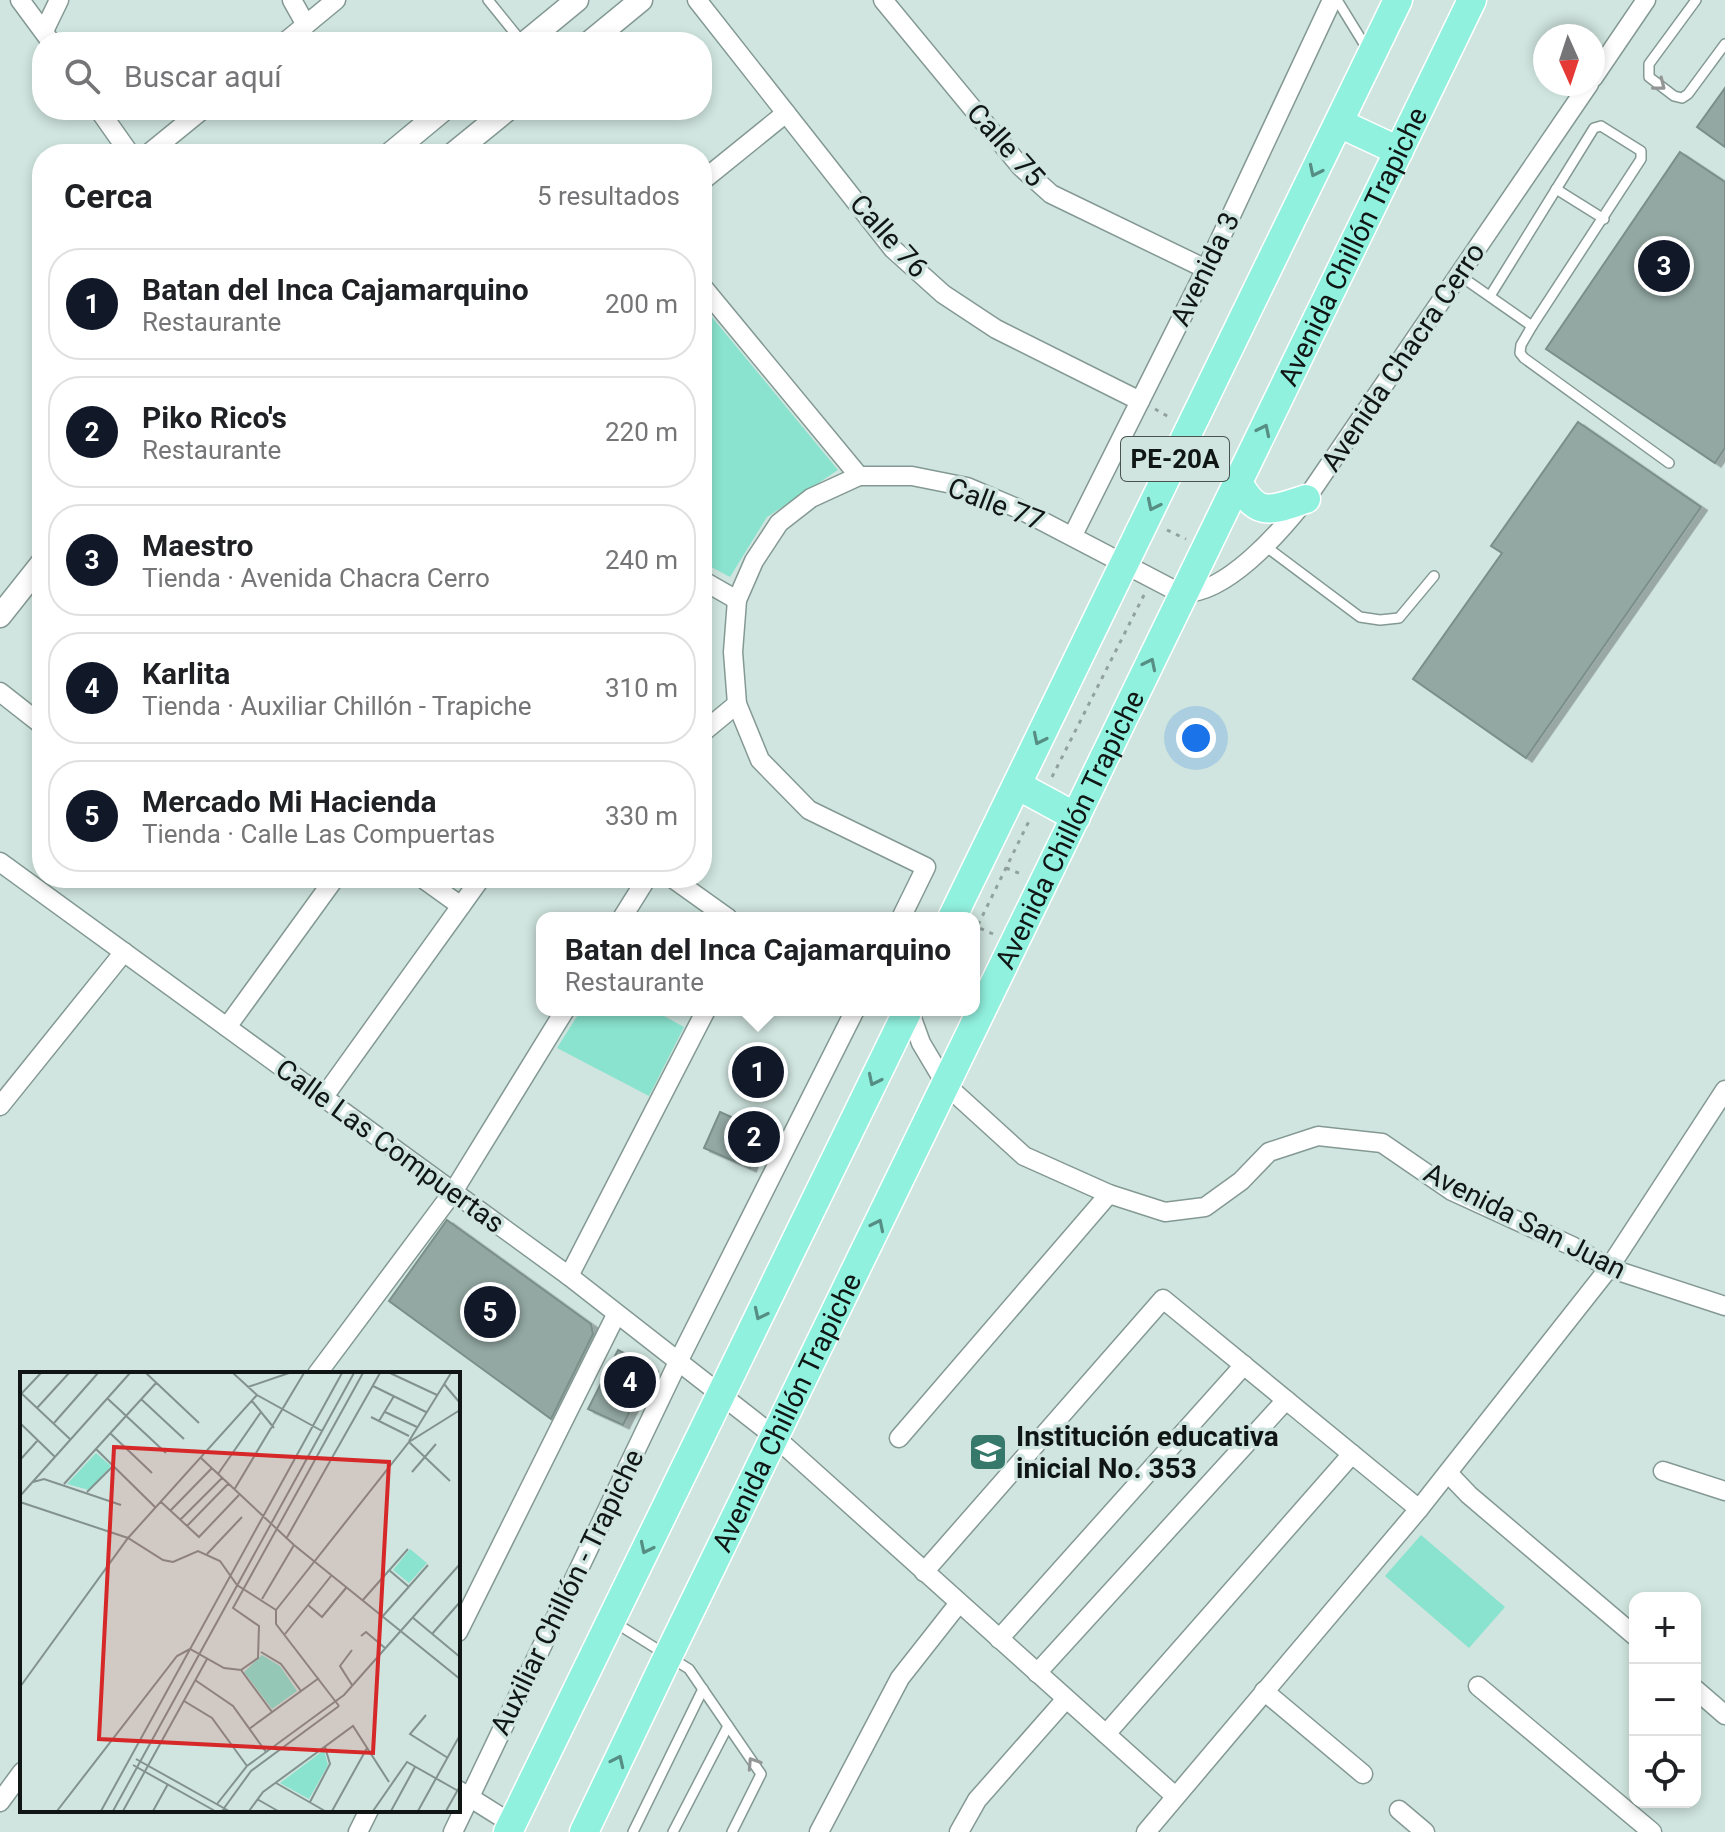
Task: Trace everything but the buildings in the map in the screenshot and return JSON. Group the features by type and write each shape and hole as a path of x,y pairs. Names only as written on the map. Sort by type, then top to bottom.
{"main road":[{"name":"PE-20A","path":"956,912 1029,792 1124,565 1398,0"},
{"name":"Avenida Chillón Trapiche","path":"980,1014 1399,151 1464,3"},
{"path":"1339,123 1399,151"},
{"path":"1238,482 1252,504 1260,508 1274,509 1306,499"},
{"path":"1029,792 1076,817"},
{"path":"517,1829 611,1620 905,1016"},
{"name":"Avenida Chillón Trapiche","path":"584,1832 979,1016"}],"street":[{"path":"20,0 44,32"},
{"path":"49,32 59,0"},
{"path":"292,0 306,25"},
{"path":"297,32 336,0"},
{"path":"537,32 577,0"},
{"path":"602,32 641,0"},
{"name":"Calle 76","path":"697,0 893,249 943,294 996,329 1140,401"},
{"name":"Calle 75","path":"883,0 1021,167 1051,194 1206,269"},
{"name":"Avenida 3","path":"1073,535 1206,269 1335,0"},
{"path":"1605,60 1646,0"},
{"name":"Avenida Chacra Cerro","path":"1184,593 1199,591 1217,582 1265,546 1284,527 1581,96"},
{"path":"712,173 786,113"},
{"path":"106,120 123,144"},
{"path":"160,144 190,120"},
{"path":"402,144 431,120"},
{"path":"465,144 495,120"},
{"path":"712,298 859,476"},
{"name":"Calle 77","path":"904,912 926,867 809,810 760,760 737,704 733,652 737,600 754,561 779,523 811,498 859,476 912,476 967,487 1073,535 1124,565 1184,593"},
{"path":"0,616 32,576"},
{"path":"712,586 737,600"},
{"path":"0,692 32,717"},
{"path":"712,725 737,704"},
{"name":"Calle Las Compuertas","path":"0,862 32,885"},
{"name":"Calle Las Compuertas","path":"36,888 569,1276 775,1437 1175,1796"},
{"path":"227,1027 328,888"},
{"path":"436,888 461,906"},
{"path":"323,1098 474,888"},
{"path":"626,912 641,888"},
{"path":"686,888 720,912"},
{"path":"0,1106 124,952"},
{"path":"318,1372 453,1192 561,1016"},
{"path":"569,1276 703,1016"},
{"name":"Auxiliar Chillón - Trapiche","path":"464,1793 852,1016"},
{"name":"Avenida San Juan","path":"910,1016 921,1043 946,1085 1024,1156 1109,1194 1165,1212 1205,1207 1241,1181 1269,1152 1318,1136 1382,1143 1452,1191 1572,1246 1609,1268 1725,1306"},
{"path":"1146,1832 1419,1509 1609,1268 1725,1090"},
{"path":"899,1438 1109,1194"},
{"path":"924,1572 1163,1299 1419,1509"},
{"path":"460,1628 616,1315"},
{"path":"999,1639 1244,1365"},
{"path":"1037,1673 1286,1400"},
{"path":"1106,1734 1352,1454"},
{"path":"1663,1471 1725,1491"},
{"path":"1448,1473 1469,1495 1629,1631"},
{"path":"819,1832 900,1678 959,1603"},
{"path":"1478,1686 1652,1832"},
{"path":"1264,1691 1363,1774"},
{"path":"1701,1694 1725,1714"},
{"path":"959,1832 977,1800 1066,1699"},
{"path":"0,1802 20,1775"},
{"path":"464,1793 517,1829"},
{"path":"1399,1810 1425,1832"},
{"path":"358,1832 368,1812"},
{"name":"Auxiliar Chillón - Trapiche","path":"453,1832 459,1812"}],"lane":[{"path":"488,0 515,32"},
{"path":"1335,0 1371,56"},
{"path":"1696,0 1649,64 1649,77 1674,96 1682,98 1725,44"},
{"path":"1490,296 1594,128 1601,126 1641,151 1642,155 1604,219 1532,326 1520,353 1669,463"},
{"path":"1556,189 1604,219"},
{"path":"1459,275 1532,326"},
{"path":"1265,546 1360,617 1380,620 1399,618 1434,576"},
{"path":"611,1620 689,1669 761,1774 732,1832"},
{"path":"633,1832 703,1689"},
{"path":"673,1832 728,1726"}],"path":[{"path":"1140,401 1190,428"},
{"path":"1146,519 1206,549"},
{"path":"980,919 1029,792 1152,579"},
{"path":"980,928 1014,944"}],"green space":[{"path":"712,317 838,470 767,517 730,577 712,567"},
{"path":"577,1016 664,1016 684,1027 649,1096 557,1048"},
{"path":"1421,1535 1505,1607 1469,1648 1385,1576"}],"place":[{"name":"Maestro","path":"1664,266"},
{"name":"Batan del Inca Cajamarquino","path":"758,1072"},
{"name":"Piko Rico's","path":"754,1137"},
{"name":"Mercado Mi Hacienda","path":"490,1312"},
{"name":"Karlita","path":"630,1382"},
{"name":"Institución educativa inicial No. 353","path":"988,1452"}]}
